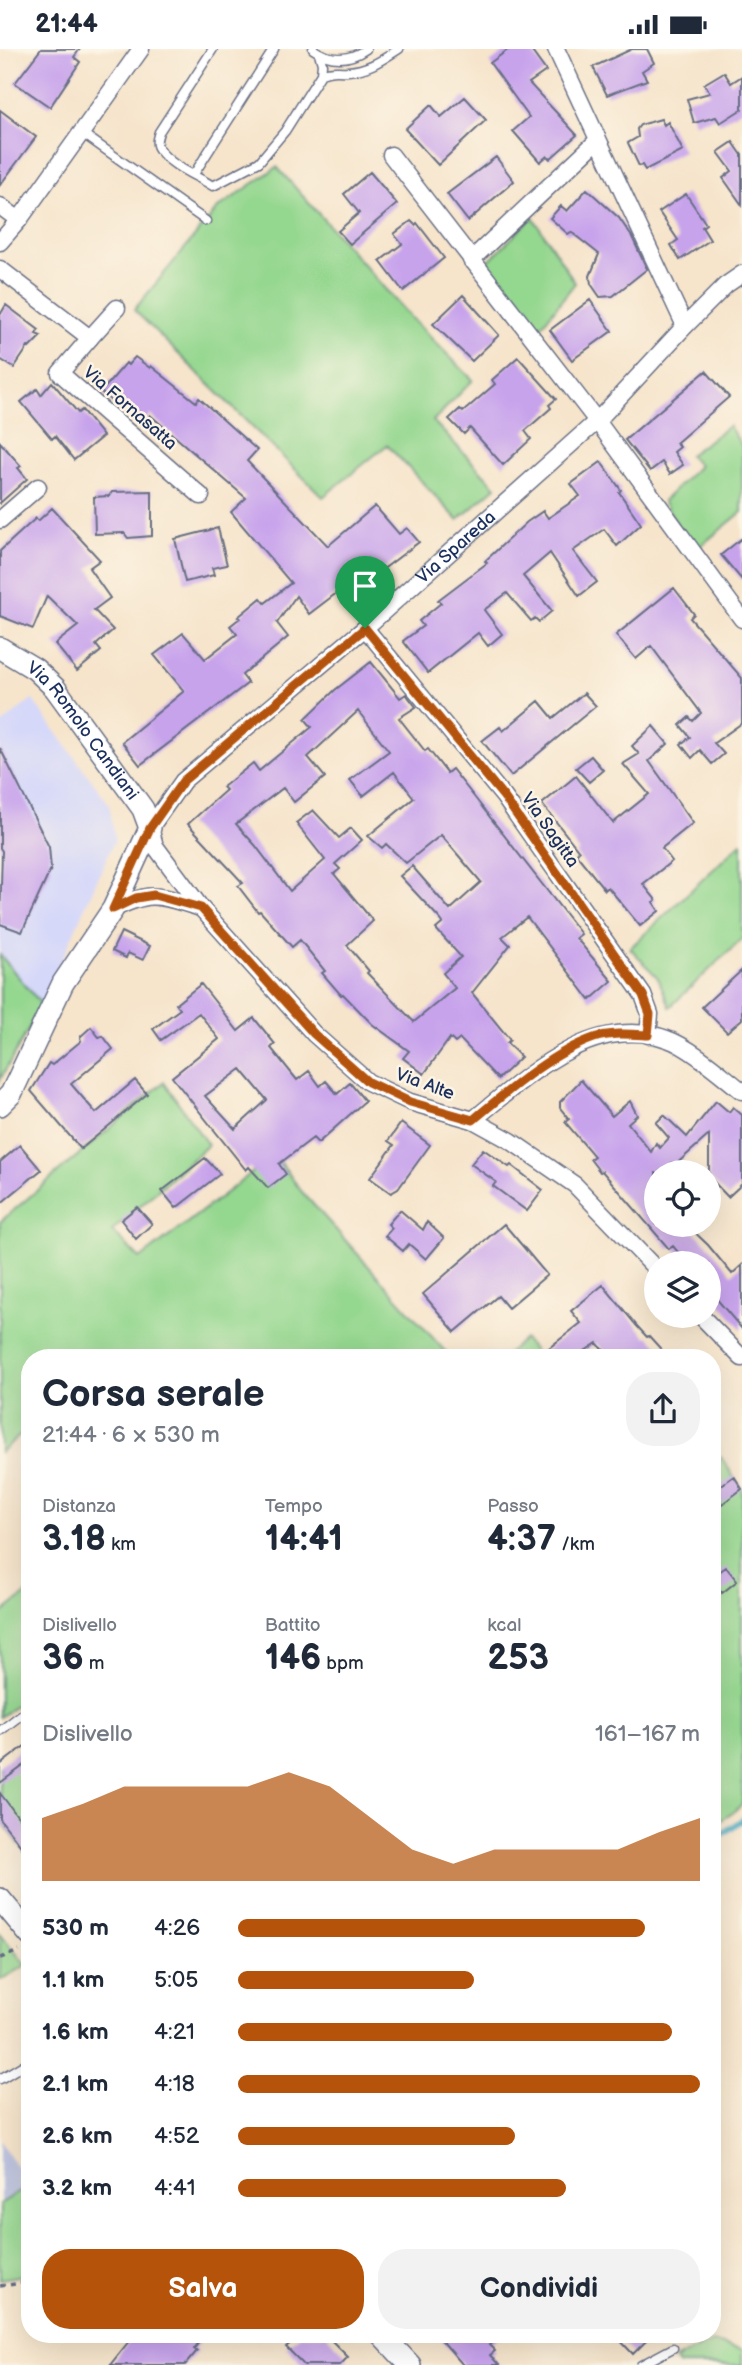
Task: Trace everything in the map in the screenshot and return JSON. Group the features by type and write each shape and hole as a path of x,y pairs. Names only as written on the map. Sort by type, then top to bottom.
{"street":[{"path":"0,241 19,220 141,49"},
{"path":"556,49 685,326"},
{"path":"471,260 598,140"},
{"path":"391,155 597,421 742,619"},
{"path":"0,206 19,220"},
{"name":"Via Fornasatta","path":"0,269 90,338 60,373 201,496"},
{"name":"Via Spareda","path":"0,1105 11,1094 64,983 113,909 150,828 183,781 365,628 597,421 685,326 726,285 742,274"},
{"path":"90,338 117,308"},
{"path":"0,520 38,487"},
{"name":"Via Sagitta","path":"365,628 504,797 643,995 650,1014 648,1035"},
{"name":"Via Romolo Candiani","path":"0,648 35,669 55,688 143,809 150,828"},
{"name":"Via Alte","path":"150,828 156,846 201,908 314,1034 368,1082 410,1102 473,1120 511,1141 575,1185 644,1257"},
{"path":"113,909 136,898 154,895 201,908"},
{"path":"473,1120 511,1089 568,1050 596,1037 627,1034 667,1039 740,1085"},
{"path":"712,1328 742,1359"},
{"path":"0,1899 21,1931"},
{"path":"389,2343 410,2365"}],"lane":[{"path":"213,49 159,132 156,142 158,148 171,160 213,186 259,162 285,131 321,74 322,64 316,51"},
{"path":"194,174 274,49"},
{"path":"316,51 342,59 353,57 366,49"},
{"path":"321,74 331,69 346,72 369,68 399,49"},
{"path":"82,133 206,221"},
{"path":"0,1731 21,1715"},
{"path":"0,2080 21,2067"},
{"path":"641,2365 673,2348"}],"path":[{"path":"0,1958 21,1946"},
{"path":"0,2286 21,2283"}],"shaded area":[{"path":"32,699 109,804 115,839 42,1005 0,955 0,726"},
{"path":"0,2140 21,2174 21,2190 0,2204"}],"green space":[{"path":"277,167 410,317 473,380 433,421 496,487 458,520 387,445 323,497 134,310 218,208"},
{"path":"533,217 575,283 539,329 486,263"},
{"path":"729,426 742,446 742,512 693,552 663,501 699,466 689,455"},
{"path":"742,842 742,939 670,1007 658,978 630,948"},
{"path":"0,955 42,1005 0,1080"},
{"path":"164,1082 208,1145 112,1231 140,1259 275,1155 302,1192 443,1349 21,1349 21,1434 0,1452 0,1222"},
{"path":"524,1339 532,1349 512,1349"},
{"path":"721,1457 742,1490 742,1805 721,1820"},
{"path":"21,1598 21,1702 0,1717 0,1615"},
{"path":"21,1751 21,1846 0,1819 0,1767"},
{"path":"0,1934 21,1959 21,1968 0,1980"},
{"path":"21,2191 21,2276 0,2279 0,2204"},
{"path":"710,2343 742,2350 742,2365 679,2365 674,2360"}],"building":[{"path":"41,49 80,49 74,57 80,62 50,107 15,83"},
{"path":"509,49 530,49 546,71 529,83 577,135 550,159 547,156 540,162 513,131 529,117 490,63"},
{"path":"632,49 647,49 654,63 642,71 647,80 607,95 593,67"},
{"path":"724,72 731,83 742,76 742,109 720,123 716,117 694,123 687,99 710,93 704,84"},
{"path":"465,97 486,120 438,165 405,129 431,105 441,117"},
{"path":"0,110 36,137 0,185"},
{"path":"661,119 664,125 668,122 683,151 645,170 642,165 639,166 628,143 638,137 637,129 640,125"},
{"path":"733,142 742,155 742,205 723,178 732,171 718,152"},
{"path":"496,157 514,181 468,221 447,194"},
{"path":"370,172 397,204 350,244 338,231 359,213 344,194"},
{"path":"587,189 619,218 632,237 647,269 613,296 600,297 591,284 590,276 599,254 571,232 568,234 550,218 561,206 567,211"},
{"path":"686,194 706,224 702,227 710,240 680,260 671,245 678,240 659,212"},
{"path":"411,221 415,225 417,223 444,258 403,291 380,261 402,244 394,234"},
{"path":"463,295 499,335 472,361 433,324"},
{"path":"590,300 612,331 572,360 550,330"},
{"path":"6,305 39,330 36,334 41,336 28,347 14,368 0,359 0,315"},
{"path":"135,357 150,368 151,366 196,402 199,398 257,450 247,461 328,546 375,506 399,534 407,528 419,542 357,589 351,582 309,614 296,596 277,623 288,637 242,675 248,683 140,765 122,742 184,691 154,655 183,633 205,659 237,634 230,626 240,618 238,617 261,598 265,603 291,583 231,512 246,498 150,415 142,424 130,414 128,416 101,392 126,363 128,365"},
{"path":"518,357 556,399 549,405 551,408 525,431 531,439 503,465 470,428 464,434 449,419 460,409 463,412 495,384 492,380"},
{"path":"706,371 729,397 676,443 680,447 674,452 683,465 670,474 662,462 650,471 625,440"},
{"path":"52,382 78,413 82,410 103,436 74,460 55,436 52,439 21,402 37,389 41,395"},
{"path":"0,442 21,466 18,468 27,479 0,503"},
{"path":"601,462 641,524 617,546 604,529 573,551 597,582 579,596 550,553 523,576 552,611 539,622 535,618 531,621 507,593 484,610 502,634 488,646 478,633 428,673 403,641 423,626 419,621 441,603 438,600 487,563 485,561 527,522 543,511 548,518 580,496 571,484"},
{"path":"152,491 152,536 128,538 124,533 95,534 94,497 109,496 112,492"},
{"path":"52,508 100,560 89,568 110,598 94,610 113,630 96,645 101,651 77,671 55,644 78,626 47,596 33,629 0,616 0,551 36,518 38,521"},
{"path":"218,528 227,565 212,568 214,575 185,582 175,539"},
{"path":"742,538 742,580 721,555"},
{"path":"674,588 694,614 690,618 742,678 742,723 714,743 724,754 712,764 700,750 692,758 681,744 690,737 680,725 689,717 693,721 701,713 651,646 636,659 616,635"},
{"path":"371,662 400,698 406,694 416,707 399,718 425,751 428,749 447,773 452,769 581,934 576,938 612,981 590,1000 527,917 502,937 510,945 472,993 510,1040 507,1043 521,1057 498,1079 460,1039 455,1043 450,1038 424,1074 403,1058 409,1051 372,1024 341,995 300,940 292,947 260,911 258,912 238,886 243,883 188,824 226,790 223,787 253,763 259,771 312,727 305,719 335,690","holes":["358,711 389,751 350,780 363,796 394,772 414,798 368,836 382,848 386,844 406,863 441,835 481,882 450,910 412,866 400,876 440,919 443,923 436,929 461,957 443,973 455,988 414,1022 367,973 369,971 347,945 373,921 334,874 340,869 335,864 362,840 351,828 339,838 313,810 296,823 325,860 290,891 236,824 283,788 294,802 325,777 308,757"]},
{"path":"584,693 596,706 511,776 482,741 500,727 503,731 539,701 553,718"},
{"path":"653,726 668,744 649,761 693,823 662,848 672,861 643,884 656,900 653,902 659,911 640,926 608,887 605,890 576,854 579,851 542,804 576,776 613,823 649,794 623,764 639,754 632,746"},
{"path":"0,748 49,847 51,869 22,932 0,924"},
{"path":"591,756 603,770 589,782 576,768"},
{"path":"121,932 150,946 143,960 128,953 126,958 112,951"},
{"path":"742,970 742,1019 727,1032 702,1007"},
{"path":"201,984 238,1031 254,1018 275,1044 271,1048 297,1080 309,1071 320,1086 326,1081 337,1094 350,1083 365,1101 318,1143 313,1138 279,1164 286,1174 268,1188 249,1167 246,1170 172,1077 219,1039 199,1013 161,1040 153,1029 180,1009 176,1004","holes":["241,1069 267,1100 235,1129 205,1096"]},
{"path":"91,1027 99,1037 103,1036 113,1049 71,1084 96,1113 135,1080 147,1094 81,1149 31,1091 49,1063 52,1065 81,1041 80,1037"},
{"path":"581,1080 612,1116 630,1101 637,1115 628,1123 651,1152 656,1143 660,1148 669,1138 656,1123 664,1115 687,1137 716,1101 729,1112 733,1107 742,1115 742,1184 728,1197 721,1190 721,1160 709,1160 709,1135 681,1160 644,1160 644,1220 590,1159 594,1156 565,1122 569,1119 560,1108 560,1102"},
{"path":"401,1123 430,1145 398,1189 391,1193 370,1178 394,1145 388,1141"},
{"path":"20,1145 41,1170 0,1204 0,1162"},
{"path":"483,1149 509,1167 511,1165 543,1190 527,1211 493,1186 496,1182 471,1164"},
{"path":"205,1158 220,1174 176,1208 162,1191"},
{"path":"137,1207 152,1224 136,1239 121,1220"},
{"path":"400,1210 423,1230 427,1222 444,1238 426,1259 409,1244 403,1251 385,1236 392,1228 388,1224"},
{"path":"504,1224 547,1275 508,1308 498,1296 455,1332 423,1294"},
{"path":"659,1237 700,1237 713,1251 677,1251 673,1246 669,1249"},
{"path":"721,1261 732,1274 742,1265 742,1329 721,1304"},
{"path":"603,1285 636,1325 661,1349 603,1349 597,1343 588,1349 548,1349 581,1323 571,1311"},
{"path":"734,1476 742,1489 722,1504 721,1485"},
{"path":"726,1567 737,1581 722,1593 721,1592 721,1571"},
{"path":"21,1749 21,1768 0,1783 0,1765"},
{"path":"0,1793 21,1821 21,1846 0,1819"},
{"path":"128,2343 198,2343 194,2349 197,2351 185,2365 110,2365"},
{"path":"291,2343 334,2343 348,2357 340,2365 304,2365 286,2347"},
{"path":"444,2343 491,2343 489,2345 495,2351 490,2355 499,2365 463,2365"},
{"path":"623,2343 644,2343 633,2354"}],"waterway":[{"path":"721,1835 742,1820"}],"route":[{"path":"365,628 504,797 643,995 650,1014 648,1035 596,1037 568,1050 511,1089 473,1120 410,1102 368,1082 314,1034 201,908 154,895 136,898 113,909 150,828 183,781 365,628"}]}
